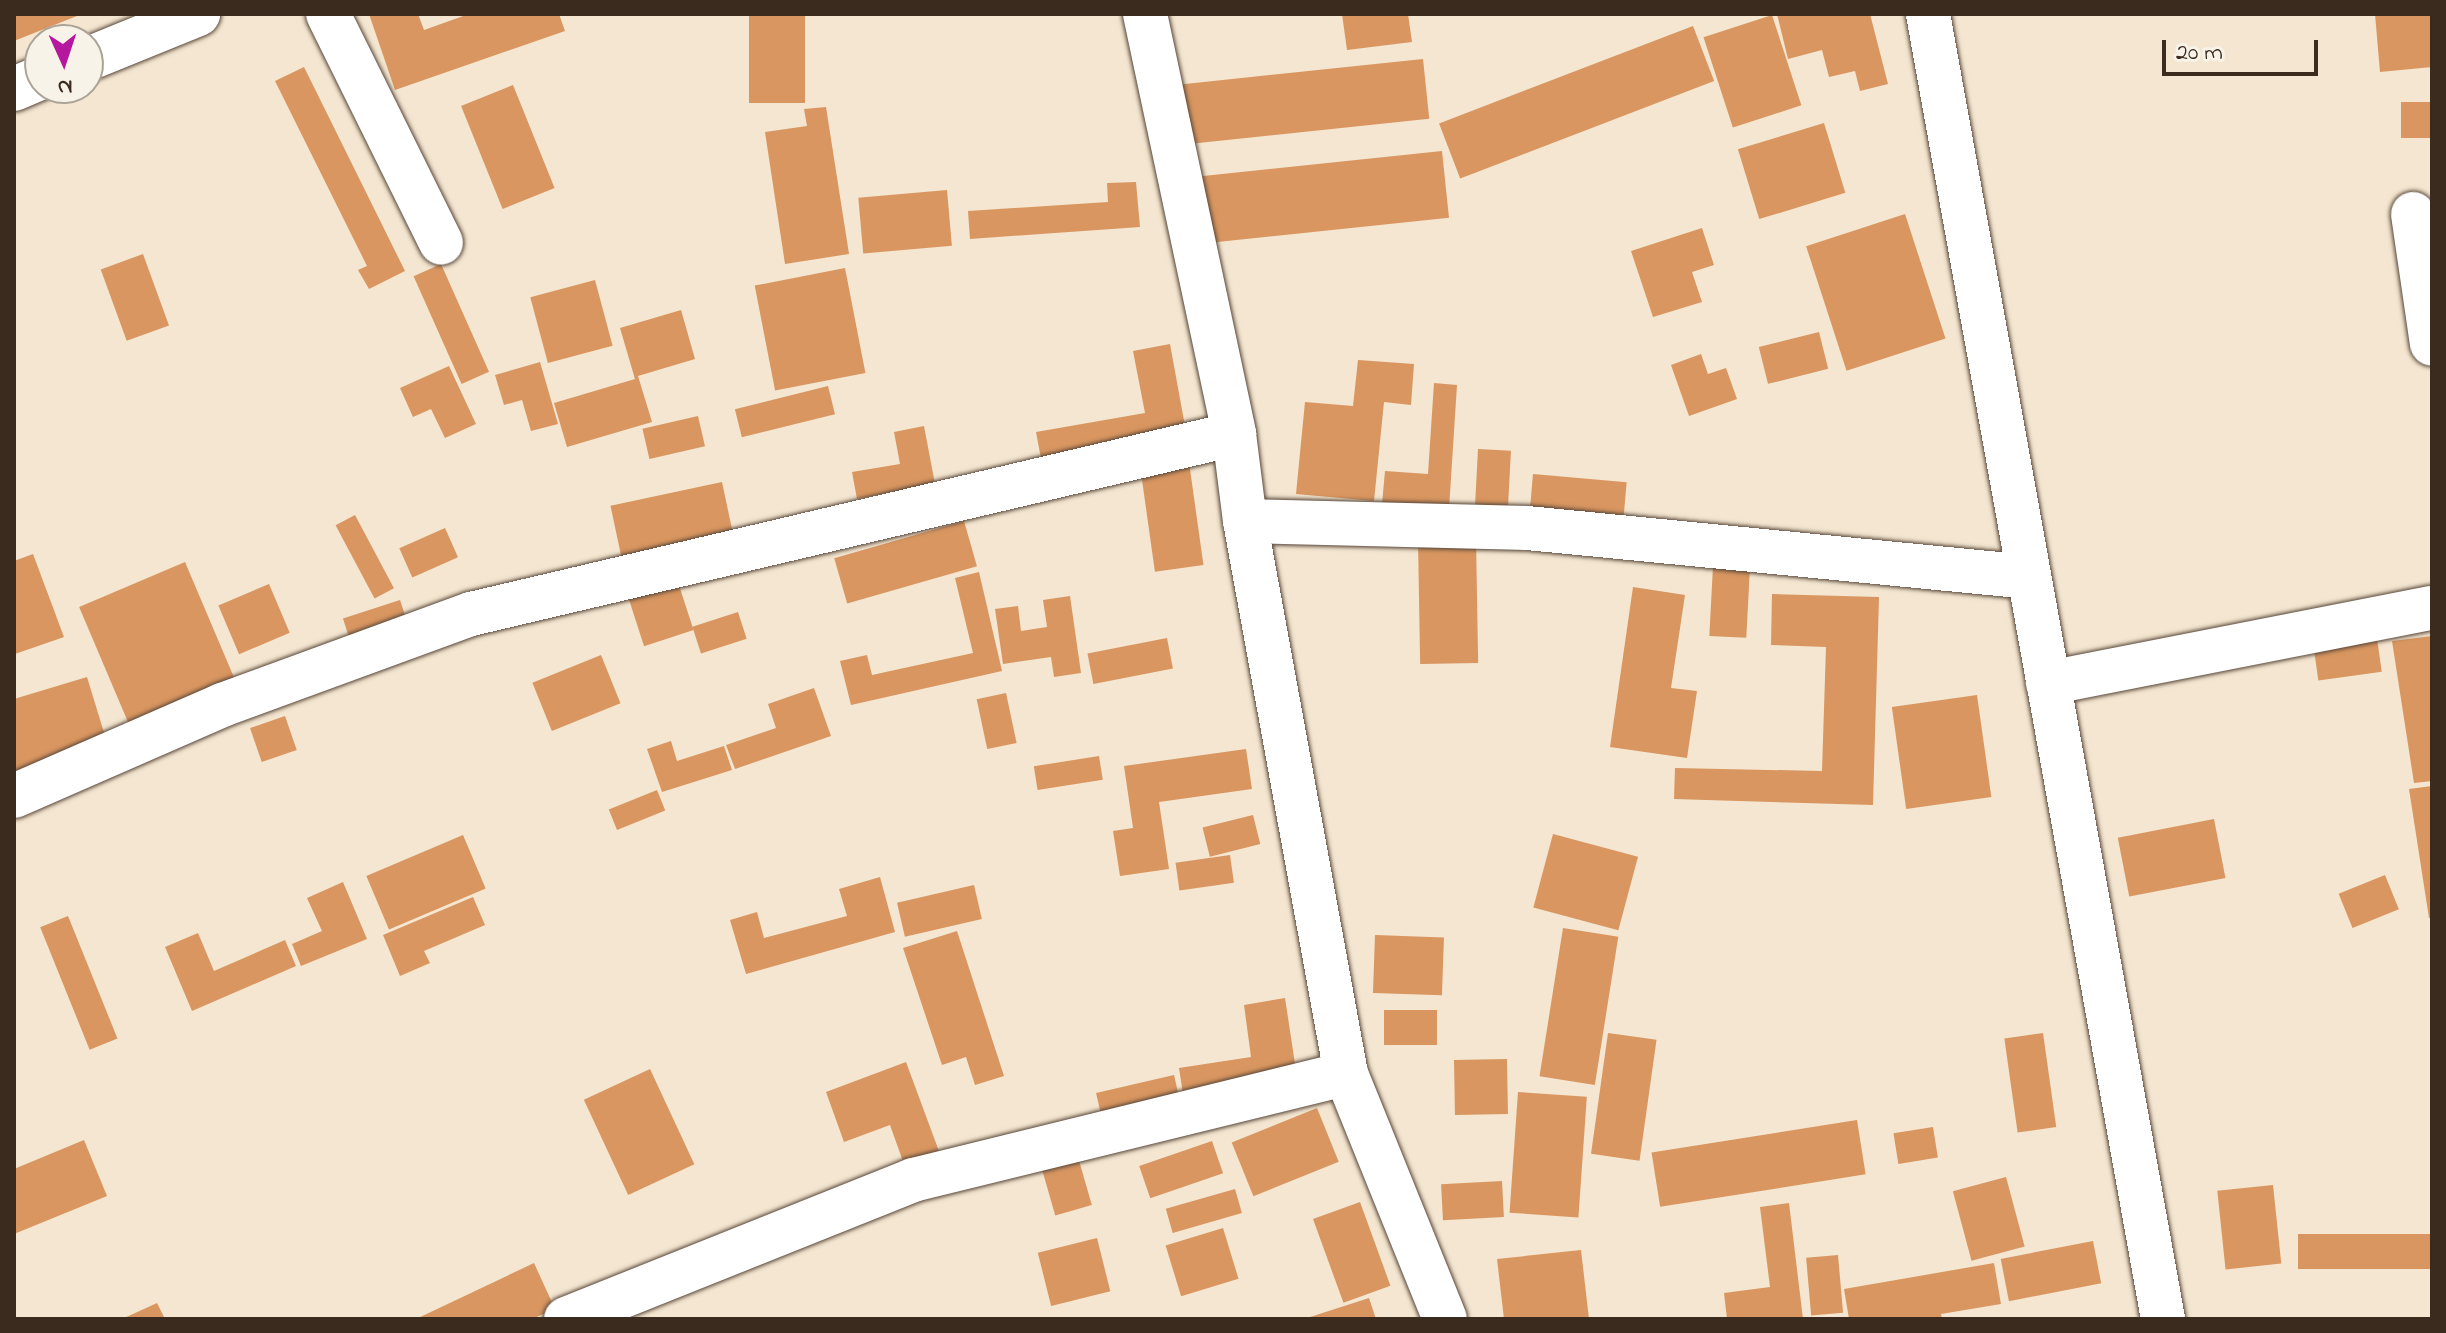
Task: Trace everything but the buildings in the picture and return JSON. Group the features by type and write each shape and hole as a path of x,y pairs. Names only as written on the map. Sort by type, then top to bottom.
{"street":[{"path":"104,52 198,14"},
{"path":"328,14 441,243"},
{"path":"1145,14 1234,434 1245,521 1346,1074 1445,1319"},
{"path":"1928,14 2163,1319"},
{"path":"2413,214 2432,344"},
{"path":"14,796 222,705 471,614 1234,434"},
{"path":"1245,521 1527,528 2029,577"},
{"path":"2048,683 2432,608"},
{"path":"566,1319 913,1180 1346,1074"}]}
